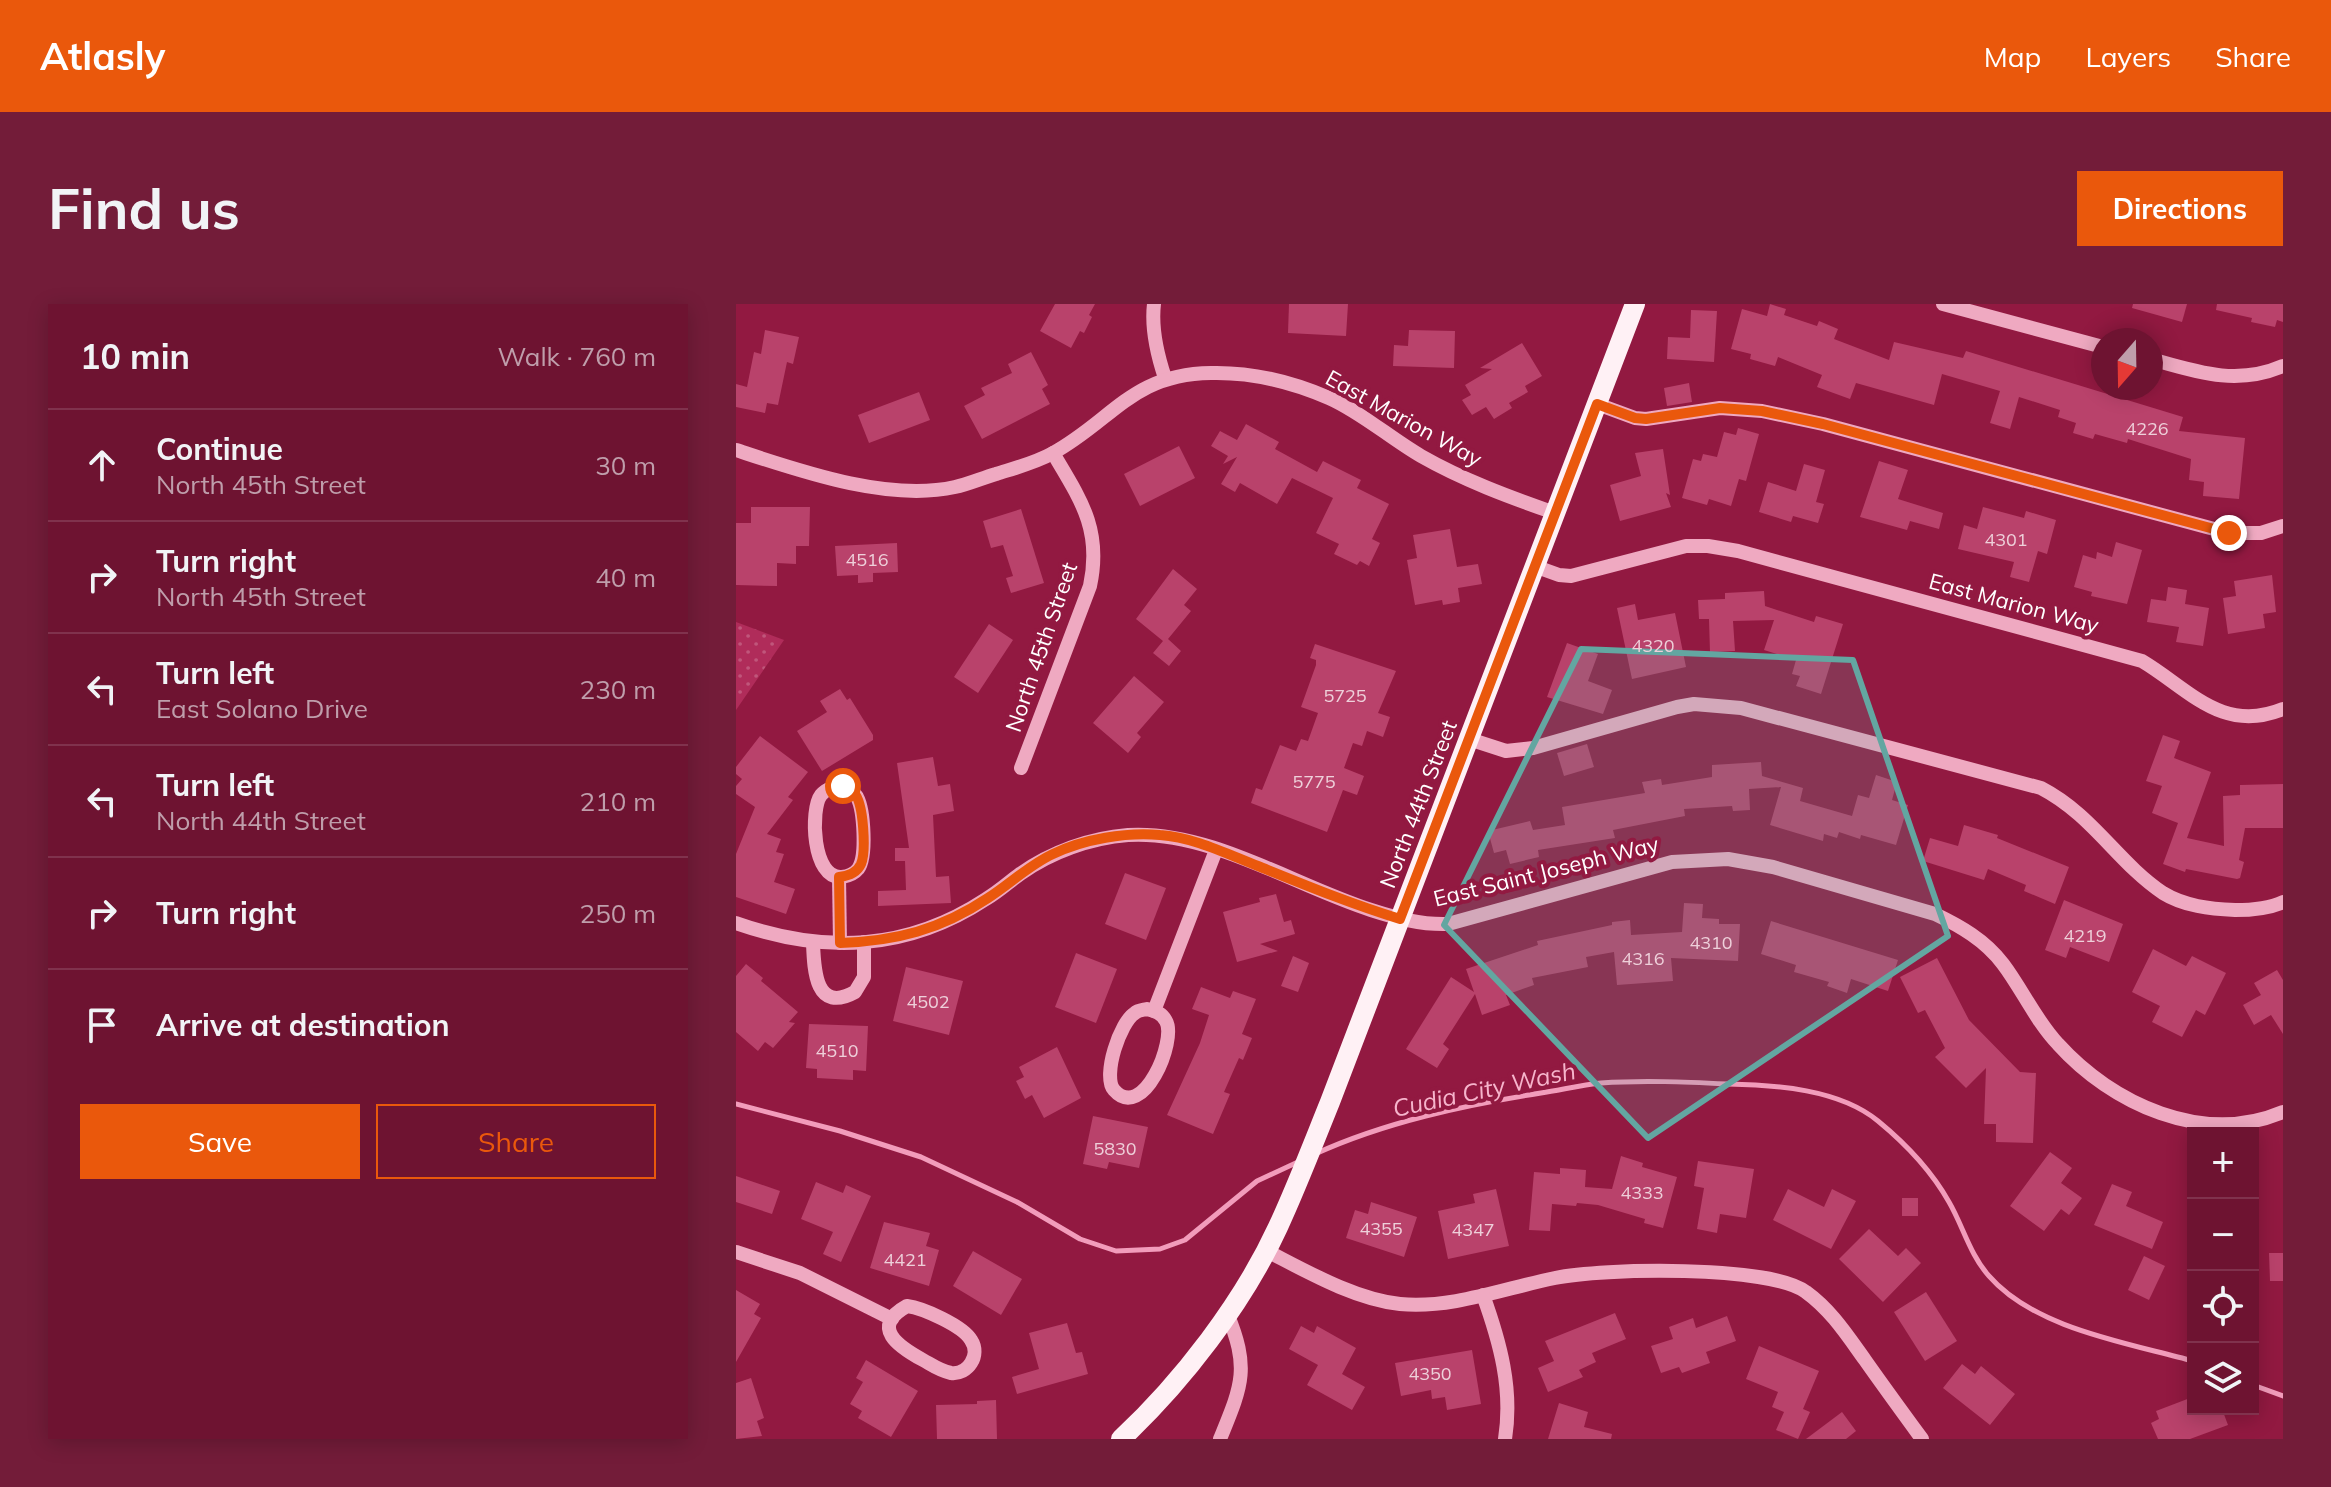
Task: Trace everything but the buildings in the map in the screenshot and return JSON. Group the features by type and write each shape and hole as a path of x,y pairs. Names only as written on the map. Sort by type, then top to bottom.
{"main road":[{"name":"North 44th Street","path":"1121,1439 1167,1392 1227,1313 1265,1250 1299,1178 1635,304"}],"street":[{"path":"1154,304 1152,318 1157,355 1165,378"},
{"path":"1943,304 2091,344"},
{"path":"2163,362 2216,377 2237,378 2283,366"},
{"name":"East Marion Way","path":"736,450 859,485 913,490 953,487 1026,465 1053,453 1119,404 1165,378 1210,373 1262,376 1330,398 1422,456 1473,482 1555,513"},
{"path":"1597,404 1646,419 1720,408 1762,411 1823,424 2229,533 2261,533 2283,526"},
{"name":"North 45th Street","path":"1021,768 1090,586 1094,565 1091,525 1053,453"},
{"name":"East Marion Way","path":"1534,566 1571,576 1686,546 1738,551 2142,661 2195,700 2211,709 2238,717 2283,709"},
{"path":"1469,739 1506,751 1533,748 1685,705 1741,708 2041,788 2063,799 2082,814 2163,893 2187,904 2247,910 2274,907 2283,902"},
{"path":"843,786 855,793 861,806 863,853 860,866 850,876 839,877 824,871 818,858 816,811 818,797 829,788 843,786"},
{"name":"East Saint Joseph Way","path":"736,923 813,943 893,940 961,915 1053,853 1125,835 1161,835 1216,850 1358,906 1433,925 1448,924 1672,862 1728,859 1773,867 1935,914 1959,926 1985,944 2002,962 2056,1043 2110,1090 2147,1109 2193,1122 2231,1124 2270,1118 2283,1112"},
{"path":"1154,1011 1216,850"},
{"path":"839,877 840,943"},
{"path":"813,943 814,977 822,991 829,996 841,997 855,992 864,977 864,942"},
{"path":"1147,1009 1154,1011 1160,1013 1168,1024 1169,1038 1152,1082 1144,1093 1130,1098 1117,1094 1109,1082 1108,1069 1125,1025 1133,1013 1147,1009"},
{"path":"1265,1250 1373,1299 1401,1304 1453,1302 1557,1278 1607,1272 1730,1274 1787,1282 1804,1290 1832,1314 1922,1439"},
{"path":"736,1252 800,1273 892,1319"},
{"path":"1483,1295 1506,1374 1509,1412 1505,1439"},
{"path":"907,1306 921,1308 962,1331 972,1340 975,1354 969,1367 957,1373 943,1372 902,1348 891,1339 889,1325 892,1319 895,1313 907,1306"},
{"path":"1220,1439 1236,1401 1242,1376 1240,1344 1227,1313"}],"highlighted area":[{"path":"1581,649 1853,660 1948,936 1648,1138 1444,925"}],"shaded area":[{"path":"736,622 784,640 736,710"}],"waterway":[{"name":"Cudia City Wash","path":"1315,1154 1426,1116 1601,1083 1747,1085 1826,1095 1862,1110 1878,1121 1917,1158 1949,1202 1982,1268 2008,1294 2031,1309 2084,1332 2187,1359"},
{"name":"Cudia City Wash","path":"736,1104 840,1131 921,1157 1017,1202 1080,1239 1116,1251 1160,1249 1185,1240 1257,1181 1298,1162"},
{"name":"Cudia City Wash","path":"2259,1387 2283,1396"}],"route":[{"path":"843,786 855,793 861,806 863,853 860,866 850,876 839,877 840,943 893,940 929,929 961,915 1053,853 1125,835 1161,835 1196,843 1358,906 1400,919 1597,404 1646,419 1720,408 1762,411 1823,424 2229,533"}]}
